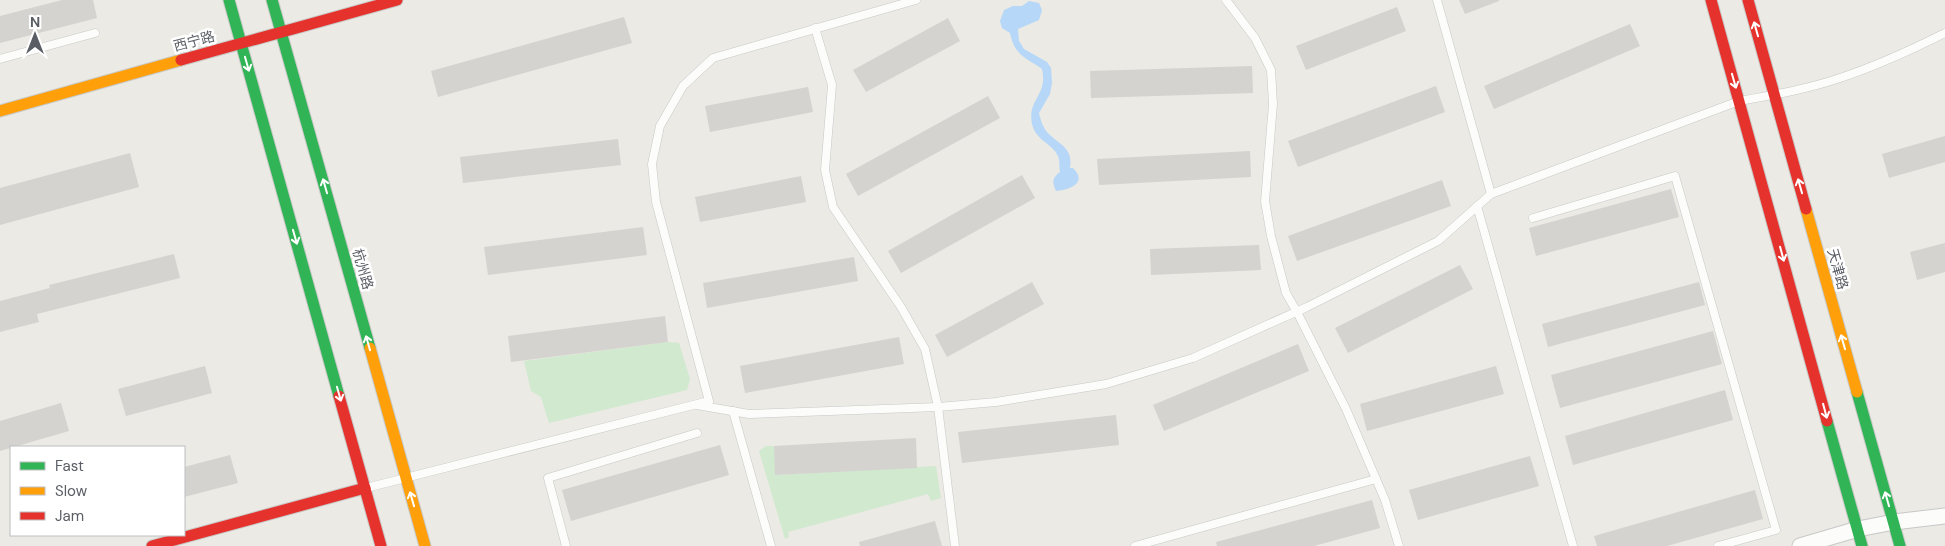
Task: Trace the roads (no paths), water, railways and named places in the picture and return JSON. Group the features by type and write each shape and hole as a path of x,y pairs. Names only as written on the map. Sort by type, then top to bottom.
{"street":[{"path":"229,0 381,546"},
{"name":"杭州路","path":"272,0 425,546"},
{"name":"西宁路","path":"0,111 397,0"},
{"path":"1711,0 1862,546"},
{"name":"天津路","path":"1748,0 1900,546"},
{"path":"152,546 365,488"},
{"path":"1800,546 1858,529 1894,522 1945,516"}],"lane":[{"path":"365,488 709,401 656,202 652,164 660,126 683,86 713,58 916,0"},
{"path":"1226,0 1255,38 1271,70 1273,104 1265,201 1271,236 1286,293 1346,409 1385,500 1399,546"},
{"path":"1437,0 1491,194"},
{"path":"816,28 832,85 825,170 833,207 901,308 925,349 938,407 955,546"},
{"path":"0,59 95,33"},
{"path":"697,405 749,414 938,407 996,402 1106,384 1192,358 1297,312 1438,241 1491,194 1739,101 1774,95 1838,79 1904,54 1945,33"},
{"path":"1532,218 1675,176 1776,530 1718,546"},
{"path":"1478,206 1573,546"},
{"path":"733,411 771,546"},
{"path":"566,546 548,478 697,433"},
{"path":"1135,546 1376,479"},
{"path":"1169,537 1171,546"}],"water":[{"path":"1029,1 1039,3 1042,10 1039,20 1018,29 1019,41 1024,49 1047,62 1051,68 1052,83 1050,94 1039,113 1044,128 1066,148 1070,156 1070,168 1073,168 1079,178 1075,185 1056,191 1053,183 1055,176 1060,172 1058,156 1034,130 1031,116 1042,85 1042,69 1018,51 1010,33 1002,28 1000,21 1004,10 1013,6 1022,6"}]}
